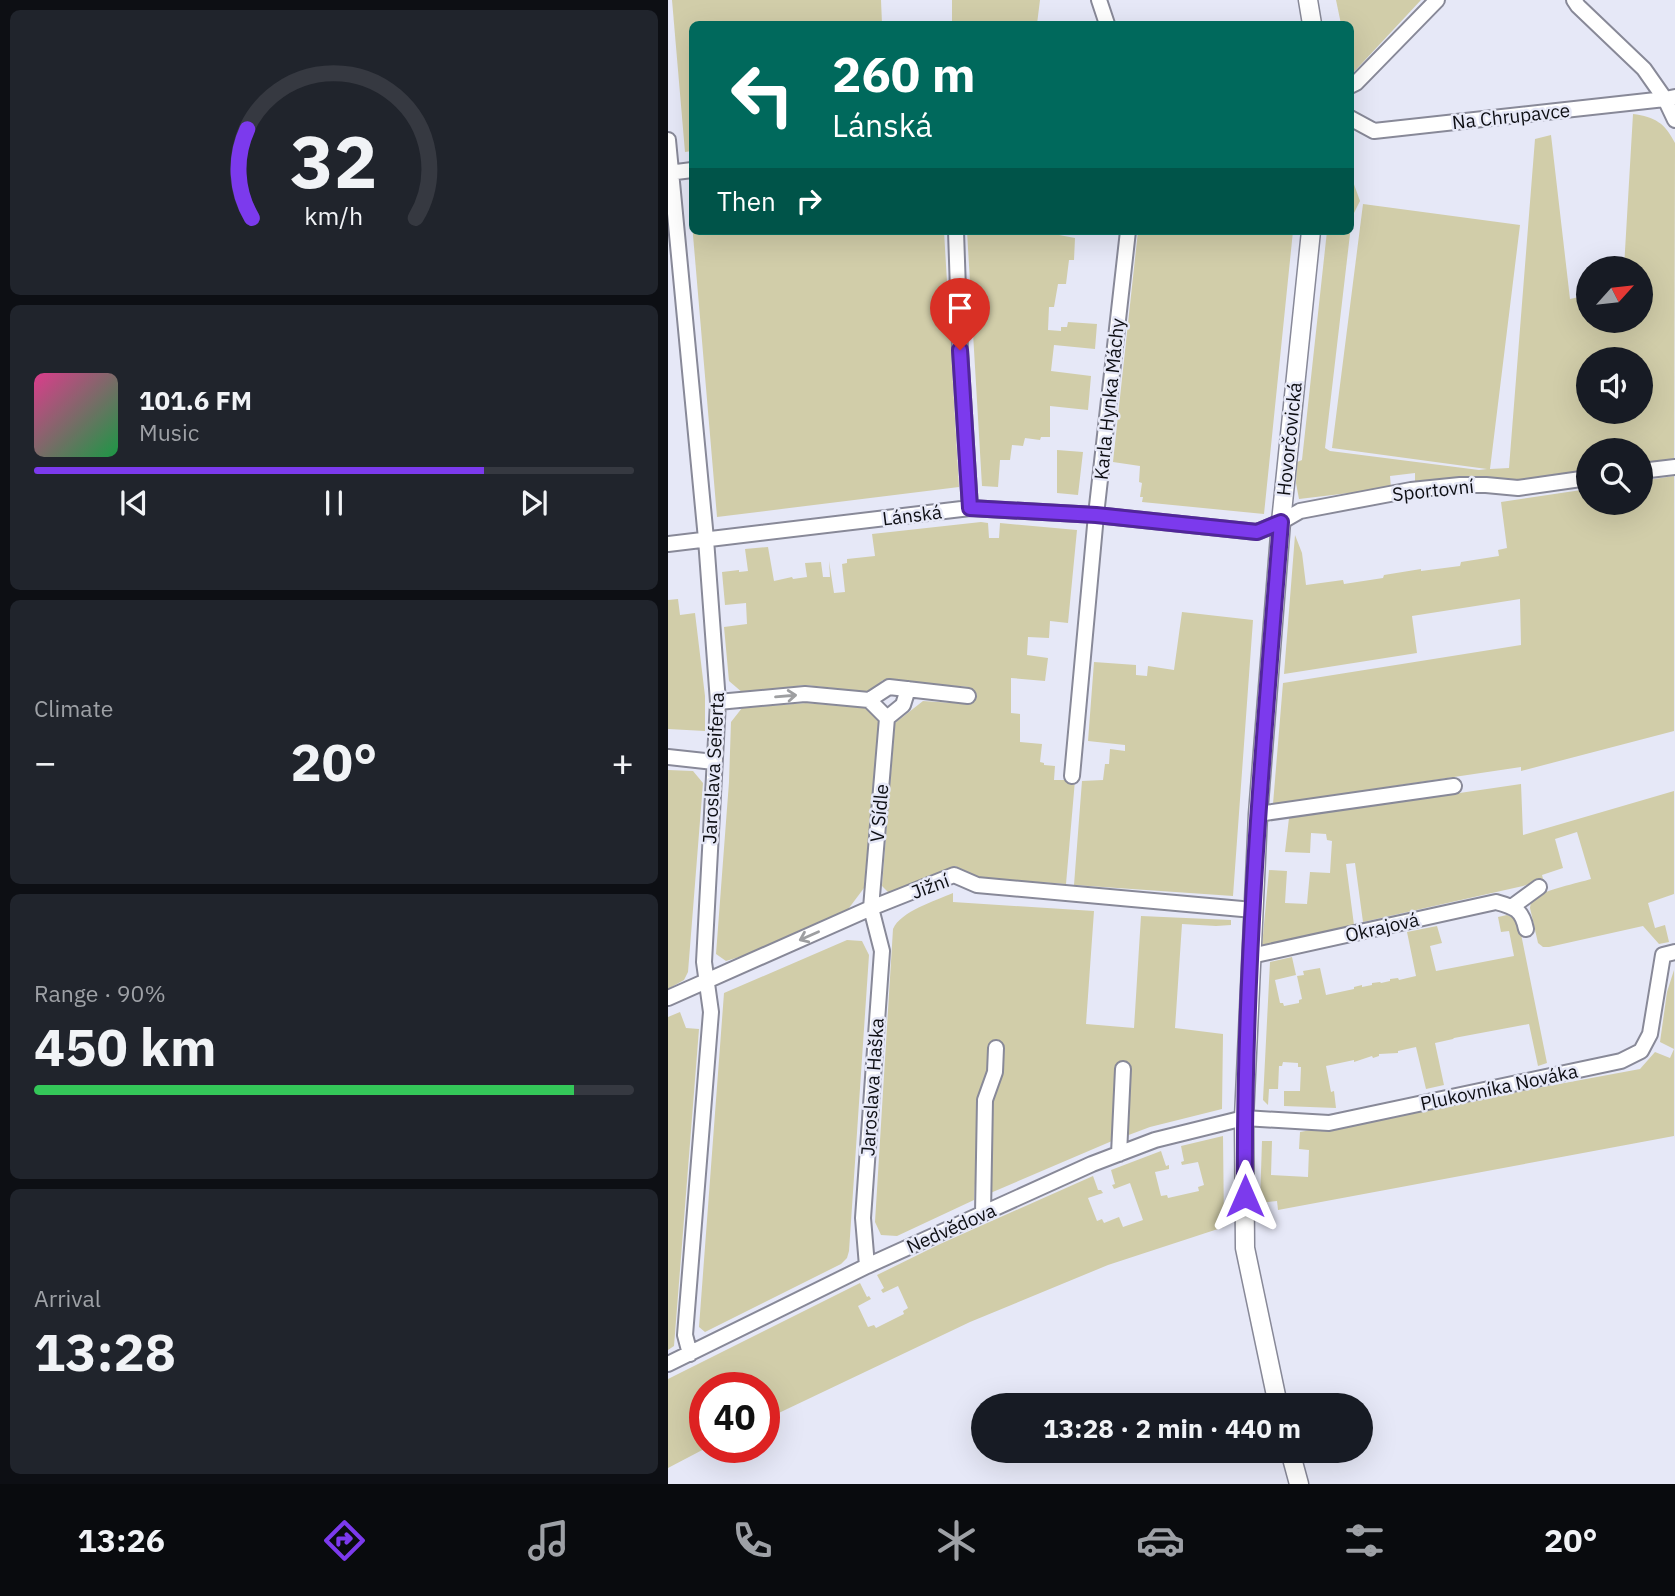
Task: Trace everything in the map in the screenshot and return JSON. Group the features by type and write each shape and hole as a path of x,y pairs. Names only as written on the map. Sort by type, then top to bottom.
{"street":[{"path":"1099,0 1106,21"},
{"path":"1308,0 1312,21"},
{"path":"1354,84 1437,0"},
{"path":"1574,0 1670,98 1674,120"},
{"name":"Na Chrupavce","path":"1354,120 1374,131 1670,98"},
{"name":"Jaroslava Seiferta","path":"668,140 669,173 706,539 718,702 704,962 711,1012 686,1335 690,1354"},
{"path":"669,173 689,170"},
{"path":"956,235 970,508"},
{"name":"Karla Hynka Máchy","path":"1072,776 1096,515 1128,235"},
{"name":"Hovorčovická","path":"1276,1393 1246,1248 1244,1118 1258,814 1281,522 1311,235"},
{"path":"1653,470 1674,467"},
{"name":"Sportovní","path":"1281,522 1300,511 1411,490 1460,485 1518,488 1576,480"},
{"name":"Lánská","path":"668,544 970,508 1096,515 1257,532 1281,522"},
{"path":"718,702 806,694 869,700 889,687 968,696"},
{"path":"869,700 887,718 903,705 908,689"},
{"name":"V Sídle","path":"871,908 887,718"},
{"path":"668,757 714,762"},
{"path":"1258,814 1454,786"},
{"name":"Jižní","path":"668,998 871,908 953,875 977,885 1253,910"},
{"path":"1526,929 1524,918 1513,906 1539,887"},
{"name":"Okrajová","path":"1251,956 1496,902 1513,906"},
{"name":"Jaroslava Haška","path":"867,1266 863,1218 882,951 871,908"},
{"name":"Plukovníka Nováka","path":"1244,1118 1329,1123 1621,1061 1641,1051 1650,1034 1663,956 1674,952"},
{"path":"983,1213 985,1100 995,1072 996,1048"},
{"path":"1120,1154 1124,1069"},
{"name":"Nedvědova","path":"668,1364 867,1266 1092,1164 1155,1140 1244,1118"},
{"path":"1293,1463 1299,1484"}],"shaded area":[{"path":"672,0 881,0 882,21 689,21 689,151 685,152"},
{"path":"952,0 1040,0 1037,21 952,21"},
{"path":"1336,0 1421,0 1354,72 1354,21 1340,21"},
{"path":"1633,114 1658,122 1675,143 1674,459 1653,462 1653,438 1576,438 1576,474 1523,482 1415,484 1415,473 1390,476 1391,488 1299,499 1296,483 1297,462 1302,460 1327,235 1350,235 1325,448 1330,451 1487,469 1332,448 1363,204 1520,225 1490,469 1509,468 1535,139 1551,135 1570,299 1576,298 1576,333 1653,333 1653,256 1625,256"},
{"path":"1354,184 1360,201 1354,213"},
{"path":"693,235 944,235 959,487 717,517"},
{"path":"967,235 1059,235 1075,238 1074,260 1069,260 1066,284 1058,284 1054,307 1049,307 1048,330 1061,331 1061,327 1067,327 1068,322 1097,324 1095,349 1054,345 1051,371 1091,376 1088,410 1050,406 1050,437 1041,437 1040,440 1025,438 1023,446 1012,445 1010,460 1000,460 998,487 982,486"},
{"path":"1138,235 1293,235 1264,514 1142,502 1140,466 1113,462"},
{"path":"1057,450 1083,452 1078,495 1057,493"},
{"path":"1674,476 1674,731 1521,771 1521,767 1273,804 1283,683 1521,645 1520,599 1412,616 1417,653 1284,674 1295,535 1302,553 1306,585 1343,580 1344,584 1421,569 1460,566 1461,562 1499,556 1498,550 1507,548 1501,502 1576,491 1576,515 1653,515 1653,479"},
{"path":"988,523 989,538 999,538 1000,523 1077,530 1068,623 1050,621 1049,638 1028,637 1027,655 1048,658 1045,681 1011,678 1011,713 1020,714 1020,742 1042,744 1040,762 1055,766 1054,780 1075,780 1066,884 981,878 955,866 889,893 882,886 895,723 923,701 968,704 969,687 883,680 868,692 805,685 743,693 729,681 724,627 747,624 746,603 725,605 722,572 748,571 745,549 768,547 774,581 807,577 805,563 821,562 823,577 830,577 829,561 834,593 845,592 842,564 847,563 847,559 875,556 872,534"},
{"path":"678,599 680,615 695,613 705,696 705,731 668,729 668,600"},
{"path":"1182,612 1253,620 1233,896 1074,885 1082,781 1103,780 1105,764 1109,764 1110,749 1125,751 1125,745 1088,741 1094,662 1136,665 1136,675 1147,676 1148,666 1174,670"},
{"path":"806,703 867,708 879,722 864,888 846,912 749,954 726,961 716,954 731,722 742,708"},
{"path":"668,770 693,771 703,783 688,972 684,980 668,989"},
{"path":"1521,784 1523,835 1674,791 1674,894 1648,903 1655,928 1665,925 1669,942 1659,944 1643,926 1549,947 1538,943 1530,908 1532,900 1546,892 1591,879 1577,832 1555,839 1563,868 1542,875 1543,879 1523,886 1363,922 1355,863 1346,864 1354,925 1262,946 1269,870 1287,871 1285,903 1307,904 1310,872 1330,873 1332,841 1327,840 1326,834 1311,833 1310,853 1285,852 1289,818"},
{"path":"953,893 953,902 1094,911 1086,1024 1134,1028 1141,916 1231,920 1231,925 1182,924 1175,1028 1223,1034 1222,1109 1150,1127 1126,1136 1129,1066 1117,1065 1112,1141 988,1194 992,1098 1001,1048 988,1047 988,1069 980,1098 974,1200 897,1236 881,1235 875,1222 893,929 911,912"},
{"path":"1507,915 1519,924 1547,1063 1538,1066 1529,1024 1435,1043 1444,1085 1426,1089 1416,1047 1398,1053 1379,1054 1373,1058 1372,1056 1326,1066 1336,1108 1284,1106 1284,1091 1300,1091 1301,1067 1298,1067 1298,1063 1283,1062 1282,1066 1279,1066 1278,1089 1269,1089 1268,1105 1263,1100 1270,962 1292,957 1296,975 1275,980 1280,1003 1284,1006 1299,1003 1302,999 1297,976 1304,975 1303,971 1320,968 1326,995 1390,979 1416,976 1407,932 1437,926 1442,943 1430,946 1436,971 1514,956 1509,931 1501,932 1498,917"},
{"path":"847,940 862,941 869,955 847,1258 841,1264 705,1332 699,1327 724,993"},
{"path":"1674,970 1674,1049 1660,1042 1667,992"},
{"path":"680,1012 686,1028 699,1029 674,1346 668,1350 668,1017"},
{"path":"1674,1049 1674,1136 1278,1210 1277,1201 1260,1203 1262,1141 1272,1141 1271,1175 1308,1177 1309,1150 1299,1149 1300,1132 1640,1069 1655,1052 1670,1058"},
{"path":"1223,1136 1224,1227 1108,1265 970,1322 780,1412 780,1372 689,1372 689,1457 668,1468 668,1379 860,1283 867,1297 871,1299 858,1306 868,1327 874,1325 876,1328 904,1314 903,1311 908,1308 898,1286 883,1293 881,1290 884,1288 877,1275 1093,1176 1098,1190 1103,1193 1088,1198 1097,1221 1102,1219 1104,1223 1119,1217 1123,1227 1143,1220 1130,1183 1114,1189 1111,1170 1161,1151 1169,1169 1155,1172 1161,1196 1167,1195 1168,1198 1199,1191 1198,1187 1204,1185 1198,1162 1182,1165 1181,1162 1184,1161 1181,1146"}],"route":[{"path":"960,350 970,508 1096,515 1257,532 1281,522 1258,814 1244,1118 1245,1196"}]}
